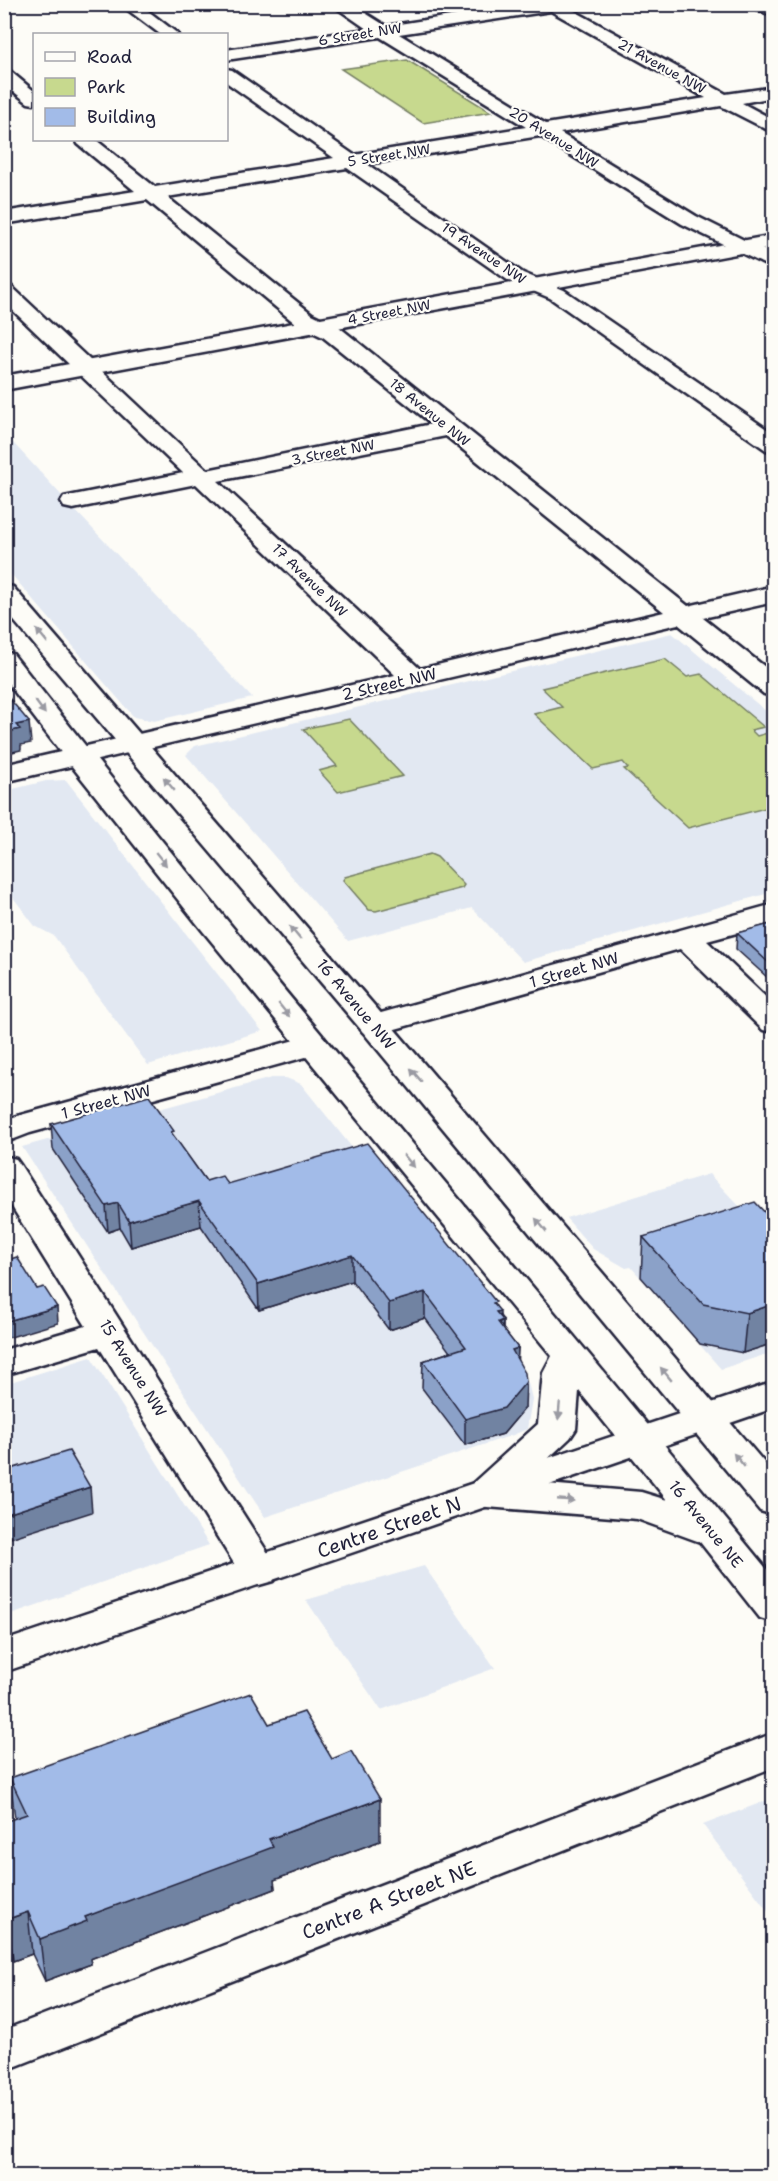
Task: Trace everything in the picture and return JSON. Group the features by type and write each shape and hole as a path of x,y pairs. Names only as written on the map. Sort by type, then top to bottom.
{"main road":[{"path":"128,4 169,33"},
{"name":"20 Avenue NW","path":"339,4 689,220 774,263"},
{"path":"759,4 774,12"},
{"name":"6 Street NW","path":"228,55 556,5"},
{"name":"21 Avenue NW","path":"556,5 774,128"},
{"name":"19 Avenue NW","path":"228,75 516,277 557,294 774,445"},
{"path":"15,82 33,98"},
{"name":"5 Street NW","path":"4,218 774,92"},
{"name":"18 Avenue NW","path":"86,141 304,319 331,332 774,688"},
{"name":"4 Street NW","path":"4,382 774,241"},
{"name":"17 Avenue NW","path":"4,290 414,678"},
{"name":"3 Street NW","path":"73,502 449,428"},
{"name":"16 Avenue NW","path":"4,592 374,1025 704,1419"},
{"name":"2 Street NW","path":"4,774 774,594"},
{"path":"4,660 78,756 313,1045 571,1355 638,1441"},
{"name":"1 Street NW","path":"374,1025 774,913"},
{"path":"686,938 774,1023"},
{"name":"1 Street NW","path":"4,1133 18,1126 313,1045"},
{"name":"15 Avenue NW","path":"4,1166 259,1571"},
{"path":"4,1363 109,1331"},
{"path":"487,1493 557,1430 562,1373 571,1355"},
{"name":"Centre Street N","path":"4,1657 774,1394"},
{"path":"704,1419 774,1501"},
{"name":"16 Avenue NE","path":"638,1441 774,1607"},
{"path":"487,1493 641,1506 714,1533"},
{"name":"Centre A Street NE","path":"4,2051 774,1749"}],"shaded area":[{"path":"4,433 252,698 154,721 134,717 5,567"},
{"path":"672,633 773,717 773,892 523,962 472,908 348,941 186,755 195,746"},
{"path":"66,780 262,1031 148,1065 54,936 35,926 5,887 5,791 46,781"},
{"path":"271,1078 286,1078 301,1084 497,1328 528,1383 532,1399 527,1429 265,1517 22,1147"},
{"path":"709,1174 758,1226 773,1222 773,1352 721,1369 631,1267 626,1268 593,1249 566,1218"},
{"path":"91,1357 209,1545 5,1616 4,1384"},
{"path":"424,1566 495,1668 381,1710 306,1600"},
{"path":"773,1798 773,1918 703,1825"}],"green space":[{"path":"407,60 491,112 423,123 341,69"},
{"path":"665,659 687,677 701,674 764,727 751,730 757,736 771,732 773,735 773,806 688,828 624,769 628,768 623,762 593,769 534,714 562,707 542,688"},
{"path":"349,719 403,776 338,792 319,771 337,766 303,729"},
{"path":"430,854 437,857 464,885 462,888 376,911 369,910 343,880 345,877"}],"building":[{"path":"4,692 29,722 16,725 20,729 4,733"},
{"path":"774,923 774,963 770,964 737,933"},
{"path":"149,1096 206,1181 222,1176 228,1184 367,1143 496,1302 493,1303 500,1311 496,1312 503,1320 498,1322 518,1348 512,1350 525,1373 526,1382 504,1408 465,1419 423,1361 466,1347 425,1292 389,1303 352,1255 258,1284 199,1201 129,1221 118,1203 106,1206 51,1124"},
{"path":"755,1202 770,1218 774,1216 774,1304 747,1313 703,1304 643,1237"},
{"path":"17,1257 37,1289 44,1287 57,1307 4,1322 4,1261"},
{"path":"69,1451 90,1487 4,1515 4,1471"},
{"path":"251,1693 269,1724 304,1712 332,1759 351,1751 380,1799 269,1839 273,1847 85,1917 87,1921 40,1939 28,1912 8,1919 4,1912 4,1822 27,1814 10,1778"}]}
